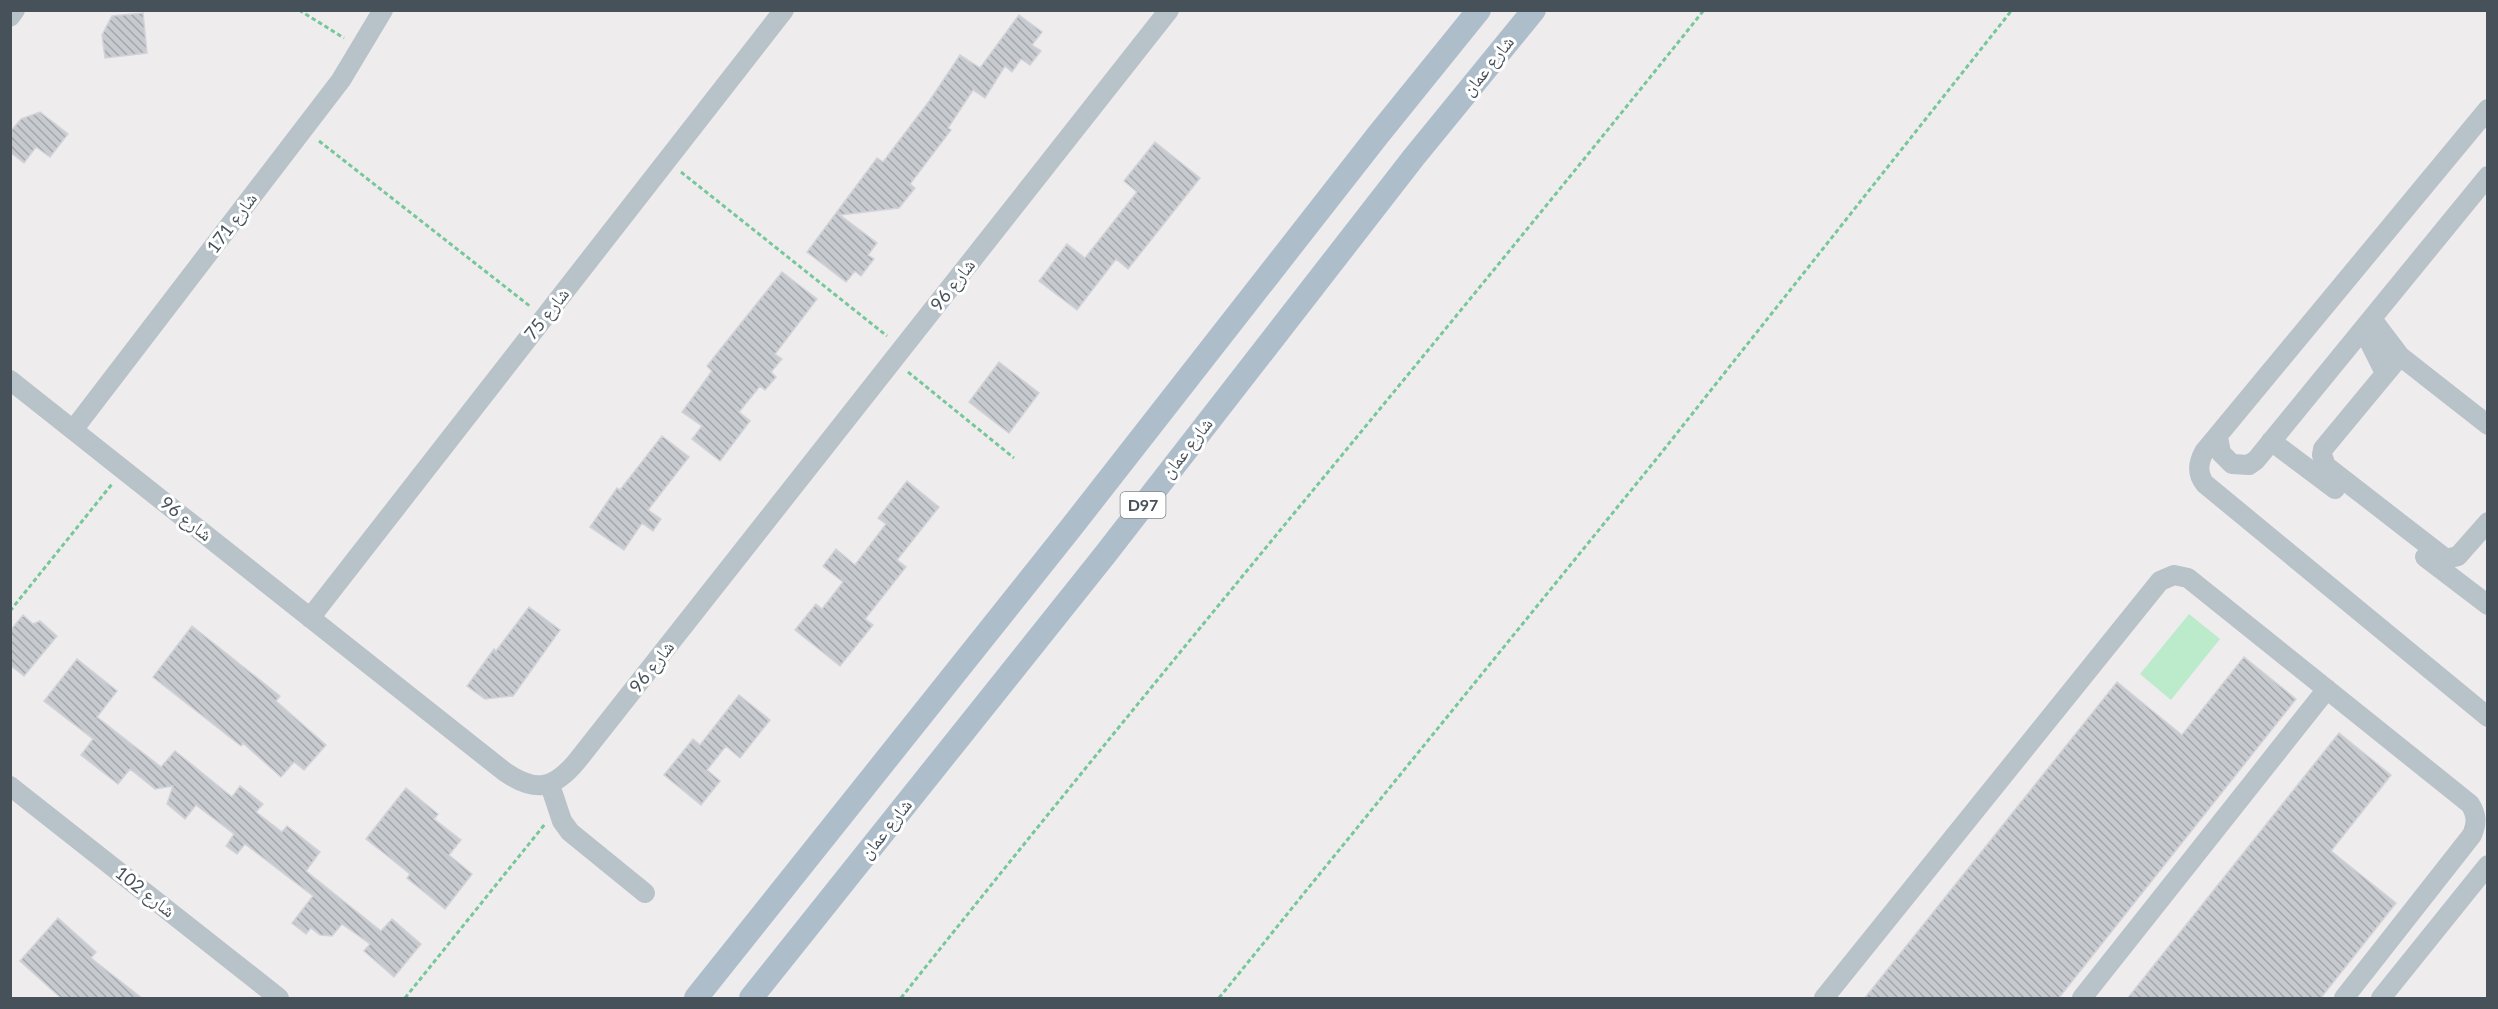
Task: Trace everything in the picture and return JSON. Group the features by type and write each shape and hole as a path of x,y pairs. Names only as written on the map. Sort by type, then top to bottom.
{"main road":[{"name":"D97","path":"696,999 1479,10"},
{"name":"شارع عمان","path":"751,999 1104,556 1414,157 1534,10"}],"street":[{"path":"10,17 15,10"},
{"name":"شارع 171","path":"73,430 303,129 361,49 383,10"},
{"name":"شارع 75","path":"310,618 784,10"},
{"name":"شارع 96","path":"10,380 505,772 526,783 550,785 578,761 1169,10"},
{"path":"2487,109 2200,459 2199,473 2205,484 2487,717"},
{"path":"2218,437 2226,459 2240,466 2249,465 2256,460 2487,176"},
{"path":"2367,324 2400,356 2487,425"},
{"path":"2367,324 2385,373"},
{"path":"2400,356 2333,435 2323,448 2322,455 2326,466 2487,605"},
{"path":"2271,441 2415,543 2446,559 2458,556 2487,522"},
{"path":"1824,999 2160,581 2174,575 2188,578 2470,804 2476,819 2472,835 2344,999"},
{"path":"2082,999 2327,689"},
{"path":"550,785 562,821 579,842 645,893"},
{"name":"شارع 102","path":"10,786 279,999"},
{"path":"2381,999 2487,866"}],"path":[{"path":"299,10 361,49"},
{"path":"901,999 1092,758 1361,434 1704,10"},
{"path":"1219,999 1665,448 2012,10"},
{"path":"303,129 544,317"},
{"path":"667,161 898,355 1014,458"},
{"path":"10,611 123,470"},
{"path":"405,999 557,808"}],"green space":[{"path":"2189,614 2220,639 2171,700 2140,674"}],"building":[{"path":"143,13 147,53 105,58 102,35 112,16"},
{"path":"1019,15 1042,32 1032,45 1041,51 1030,65 1021,59 1012,72 1005,66 985,98 973,90 948,128 951,130 910,184 915,188 899,208 840,215 877,243 868,255 874,259 861,276 855,271 846,282 807,252 877,158 883,162 930,100 960,55 980,68"},
{"path":"40,112 68,134 50,157 36,147 24,163 10,152 10,132 21,119"},
{"path":"1155,142 1200,178 1128,269 1116,259 1077,310 1039,281 1067,244 1085,258 1137,192 1124,181"},
{"path":"782,272 817,299 775,354 782,359 771,372 776,377 765,390 760,386 739,412 750,421 720,461 692,439 702,426 682,412 712,371 707,366"},
{"path":"999,362 1039,393 1009,433 969,402"},
{"path":"662,436 689,457 648,510 661,519 653,531 642,523 624,550 590,527 617,488 620,490"},
{"path":"907,481 939,507 897,560 906,567 865,619 873,625 840,666 795,630 816,604 822,609 843,582 823,566 836,549 855,565 886,524 878,518"},
{"path":"529,607 560,630 513,696 485,699 467,686"},
{"path":"23,615 33,624 40,621 57,636 24,676 10,665 10,631"},
{"path":"192,626 280,696 276,701 326,745 304,770 294,762 281,777 243,743 241,746 153,677"},
{"path":"2244,657 2296,699 2058,999 1864,999 2117,682 2182,735"},
{"path":"77,659 117,691 97,717 161,767 175,751 232,797 240,786 263,804 256,812 282,832 287,826 320,852 306,871 381,931 392,919 421,944 394,977 364,951 370,944 342,924 332,936 320,935 311,928 306,934 292,923 313,896 245,844 237,854 226,846 234,834 196,805 185,819 167,804 173,786 155,789 130,769 118,784 81,755 93,739 44,701"},
{"path":"739,695 770,720 740,758 726,746 707,770 720,781 701,805 664,775 693,739 700,745"},
{"path":"2339,733 2391,775 2331,851 2396,903 2320,999 2127,999"},
{"path":"406,788 438,814 434,819 461,840 449,855 472,874 445,909 407,878 410,874 366,839"},
{"path":"58,918 96,952 91,958 143,999 62,999 20,961"}]}
